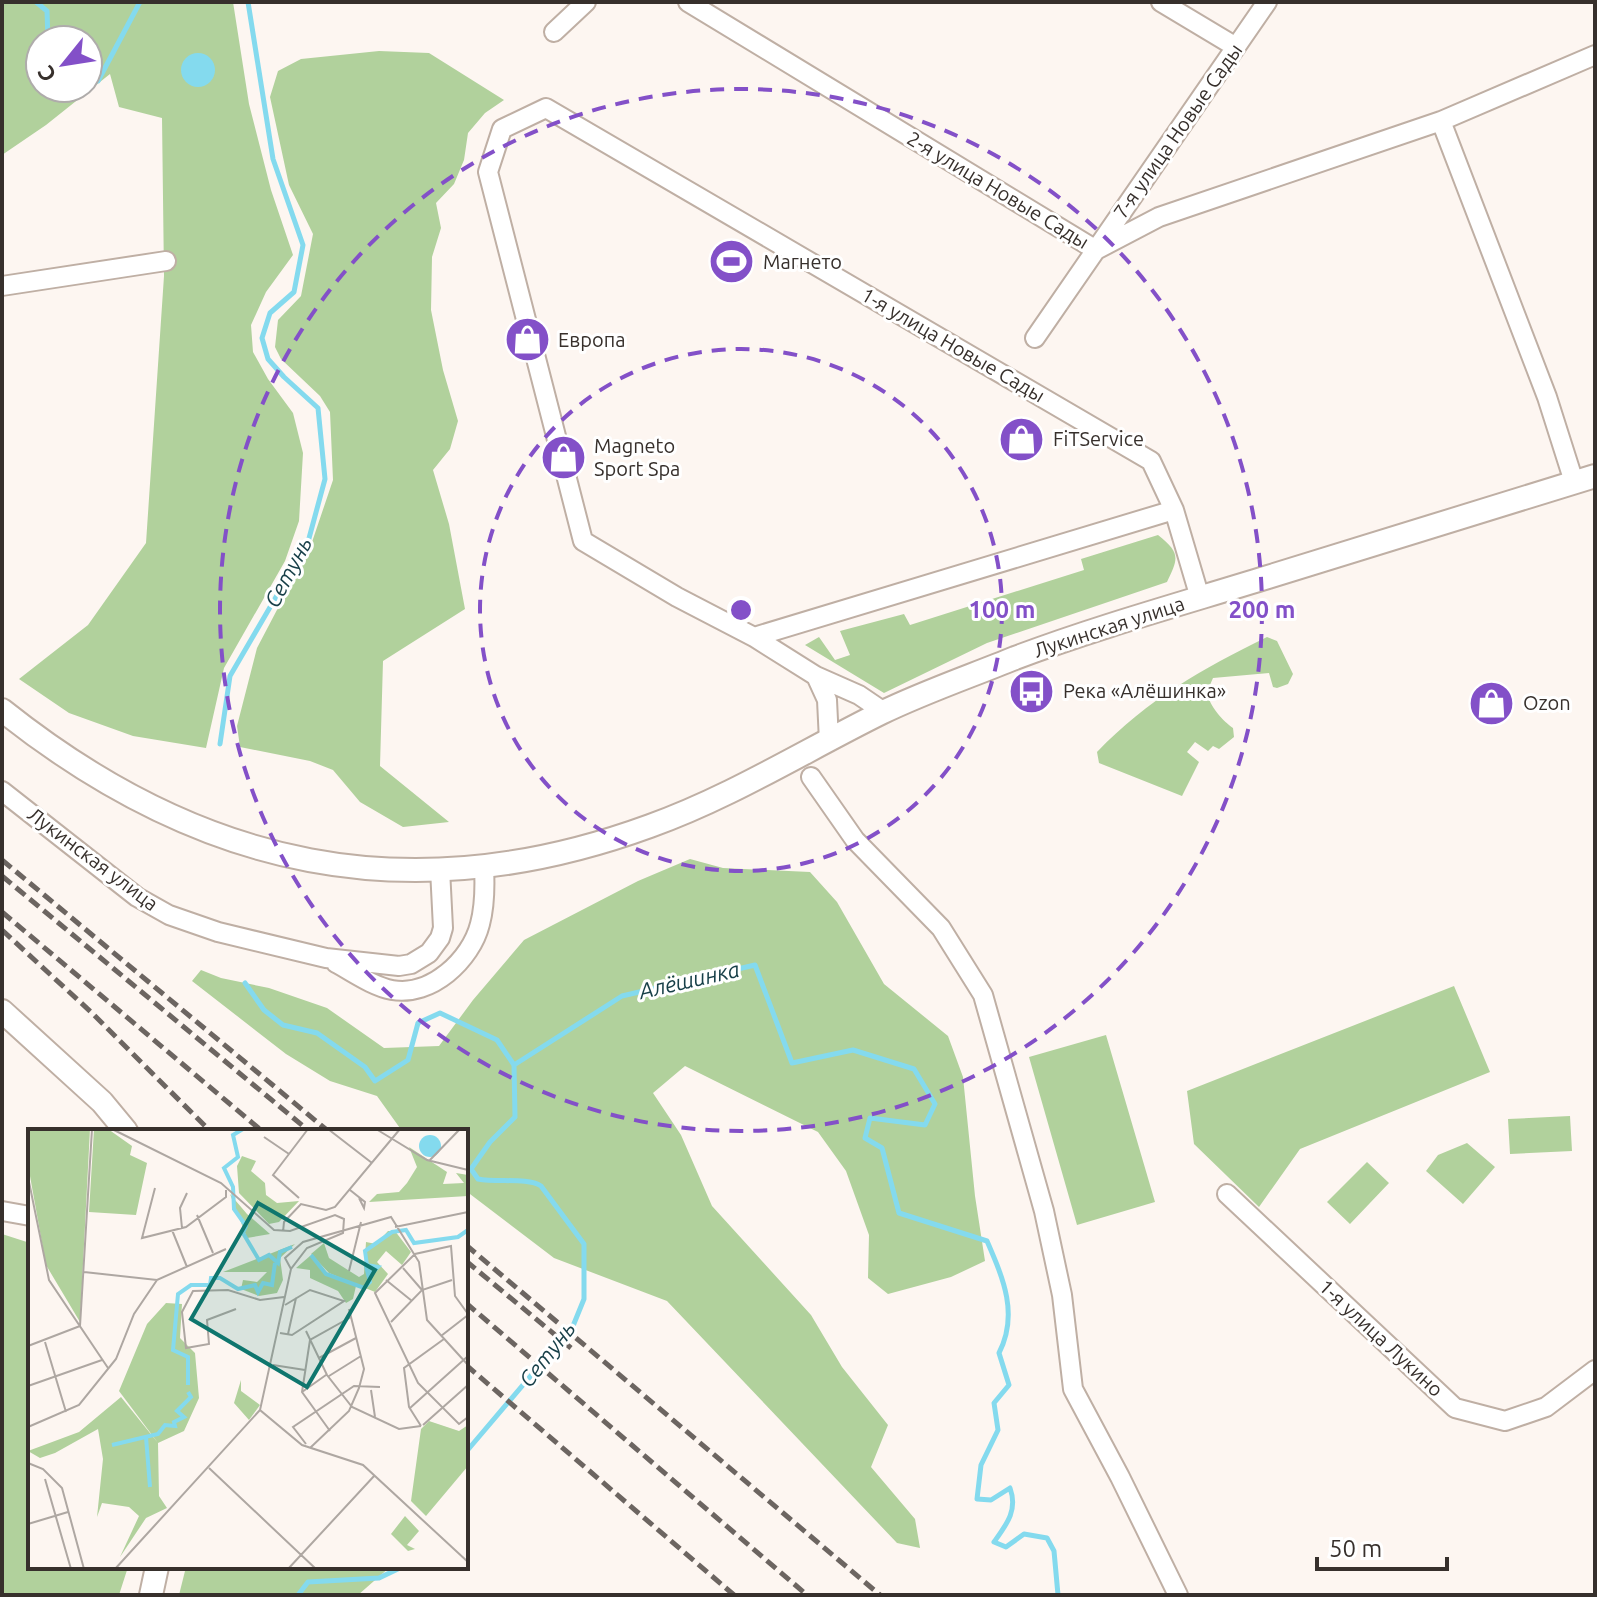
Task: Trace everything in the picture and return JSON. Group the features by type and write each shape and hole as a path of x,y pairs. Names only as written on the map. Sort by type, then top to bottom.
{"main road":[{"name":"Лукинская улица","path":"2,710 84,771 130,797 174,818 245,845 292,859 357,868 484,867 589,847 652,826 730,791 884,712 1020,656 1585,479"},
{"path":"2,1011 102,1102 124,1129"},
{"path":"151,1595 157,1569"}],"street":[{"path":"554,32 586,2"},
{"name":"2-я улица Новые Сады","path":"688,2 1096,250 1159,217 1441,121 1595,55"},
{"path":"1161,2 1236,47"},
{"name":"7-я улица Новые Сады","path":"1035,338 1267,2"},
{"name":"1-я улица Новые Сады","path":"754,637 677,597 583,541 488,172 502,129 546,108 1151,461 1174,510 1200,598"},
{"path":"1441,121 1547,397 1585,479"},
{"path":"2,286 166,261"},
{"path":"754,637 1174,510"},
{"path":"754,637 816,676 859,695 884,712"},
{"path":"816,676 827,700 829,741"},
{"path":"811,777 855,840 941,928 983,995 1044,1211 1062,1295 1073,1389 1178,1595"},
{"name":"Лукинская улица","path":"2,791 132,894 169,915 243,939 326,958 399,966 411,964 429,953 443,928 440,869"},
{"name":"Лукинская улица","path":"326,958 381,987 405,991 430,984 462,958 479,928 485,894 484,867"},
{"name":"1-я улица Лукино","path":"1227,1194 1455,1408 1505,1421 1546,1407 1595,1370"},
{"path":"2,1211 28,1216"}],"green space":[{"path":"2,2 233,2 249,104 271,190 293,255 266,292 251,325 253,352 293,413 303,453 299,521 285,561 224,668 206,748 133,736 69,713 19,679 88,625 146,543 164,276 162,118 119,107 110,74 104,79 104,24 24,24 24,104 72,104 2,155"},
{"path":"379,51 429,53 504,100 485,113 468,133 464,160 454,184 436,203 441,228 432,257 431,310 443,370 458,421 450,449 433,470 449,524 465,609 383,661 380,766 449,822 403,827 360,802 333,770 310,761 240,747 237,726 257,648 311,545 333,480 330,412 320,396 281,359 275,347 278,320 301,296 313,234 289,185 270,97 278,71 301,59"},
{"path":"1158,535 1170,546 1175,556 1167,582 987,643 884,693 805,645 819,637 835,660 850,655 840,631 904,614 910,625 1084,570 1081,559"},
{"path":"1267,637 1277,641 1293,674 1288,684 1273,687 1269,673 1213,678 1208,689 1209,698 1217,713 1233,728 1234,737 1219,749 1213,746 1208,751 1195,742 1187,752 1199,762 1182,796 1099,763 1097,752 1156,701 1198,673"},
{"path":"690,859 723,868 810,872 837,902 884,984 948,1036 963,1077 985,1261 951,1277 888,1294 868,1278 869,1235 846,1171 818,1132 685,1066 653,1093 681,1135 712,1206 811,1315 842,1367 888,1425 871,1467 915,1519 920,1548 897,1543 667,1301 554,1258 468,1193 468,1129 401,1129 377,1096 330,1081 286,1054 192,981 201,970 221,978 269,988 327,1008 384,1048 439,1046 524,940 638,881"},
{"path":"1454,986 1490,1072 1300,1149 1259,1207 1194,1144 1187,1091"},
{"path":"1106,1035 1155,1202 1077,1225 1029,1057"},
{"path":"1570,1116 1572,1151 1510,1154 1508,1119"},
{"path":"1467,1143 1495,1167 1463,1204 1426,1171 1438,1155"},
{"path":"1367,1162 1389,1183 1350,1224 1327,1202"},
{"path":"2,1234 28,1242 28,1569 127,1569 119,1595 2,1595"},
{"path":"186,1569 388,1569 358,1595 179,1595"}],"water":[{"path":"198,53 210,58 215,70 210,82 198,87 186,82 181,70 186,58"}],"waterway":[{"name":"Сетунь","path":"36,2 47,11 47,24"},
{"name":"Сетунь","path":"104,70 140,2"},
{"name":"Сетунь","path":"220,744 230,676 308,542 325,479 318,408 268,359 262,338 270,313 294,292 303,245 273,159 248,2"},
{"name":"Алёшинка","path":"514,1065 622,996 755,965 792,1063 853,1050 914,1069 935,1104 925,1125 870,1118 865,1138 882,1148 899,1213 987,1241 993,1255 1003,1282 1008,1310 1005,1339 999,1353 1009,1385 994,1403 998,1430 981,1465 977,1499 991,1500 1010,1488 1012,1510 994,1542 1006,1547 1024,1534 1047,1538 1054,1551 1058,1595"},
{"name":"Сетунь","path":"245,983 264,1010 283,1025 317,1033 365,1067 375,1081 408,1060 418,1023 440,1013 497,1040 514,1065 515,1117 490,1142 471,1169 478,1179 528,1182 541,1186 584,1244 584,1299 573,1326 468,1450"},
{"name":"Сетунь","path":"298,1595 308,1582 379,1578 398,1569"}],"railway":[{"path":"2,860 326,1129"},
{"path":"2,876 307,1129"},
{"path":"2,912 260,1129"},
{"path":"2,930 91,1012 208,1129"},
{"path":"468,1247 880,1595"},
{"path":"468,1263 571,1348"},
{"path":"468,1305 807,1595"},
{"path":"468,1367 734,1595"}],"place":[{"name":"Магнето","path":"732,262"},
{"name":"Европа","path":"527,340"},
{"name":"FiTService","path":"1022,439"},
{"name":"Magneto Sport Spa","path":"563,458"},
{"name":"Река «Алёшинка»","path":"1032,691"},
{"name":"Ozon","path":"1492,703"}]}
